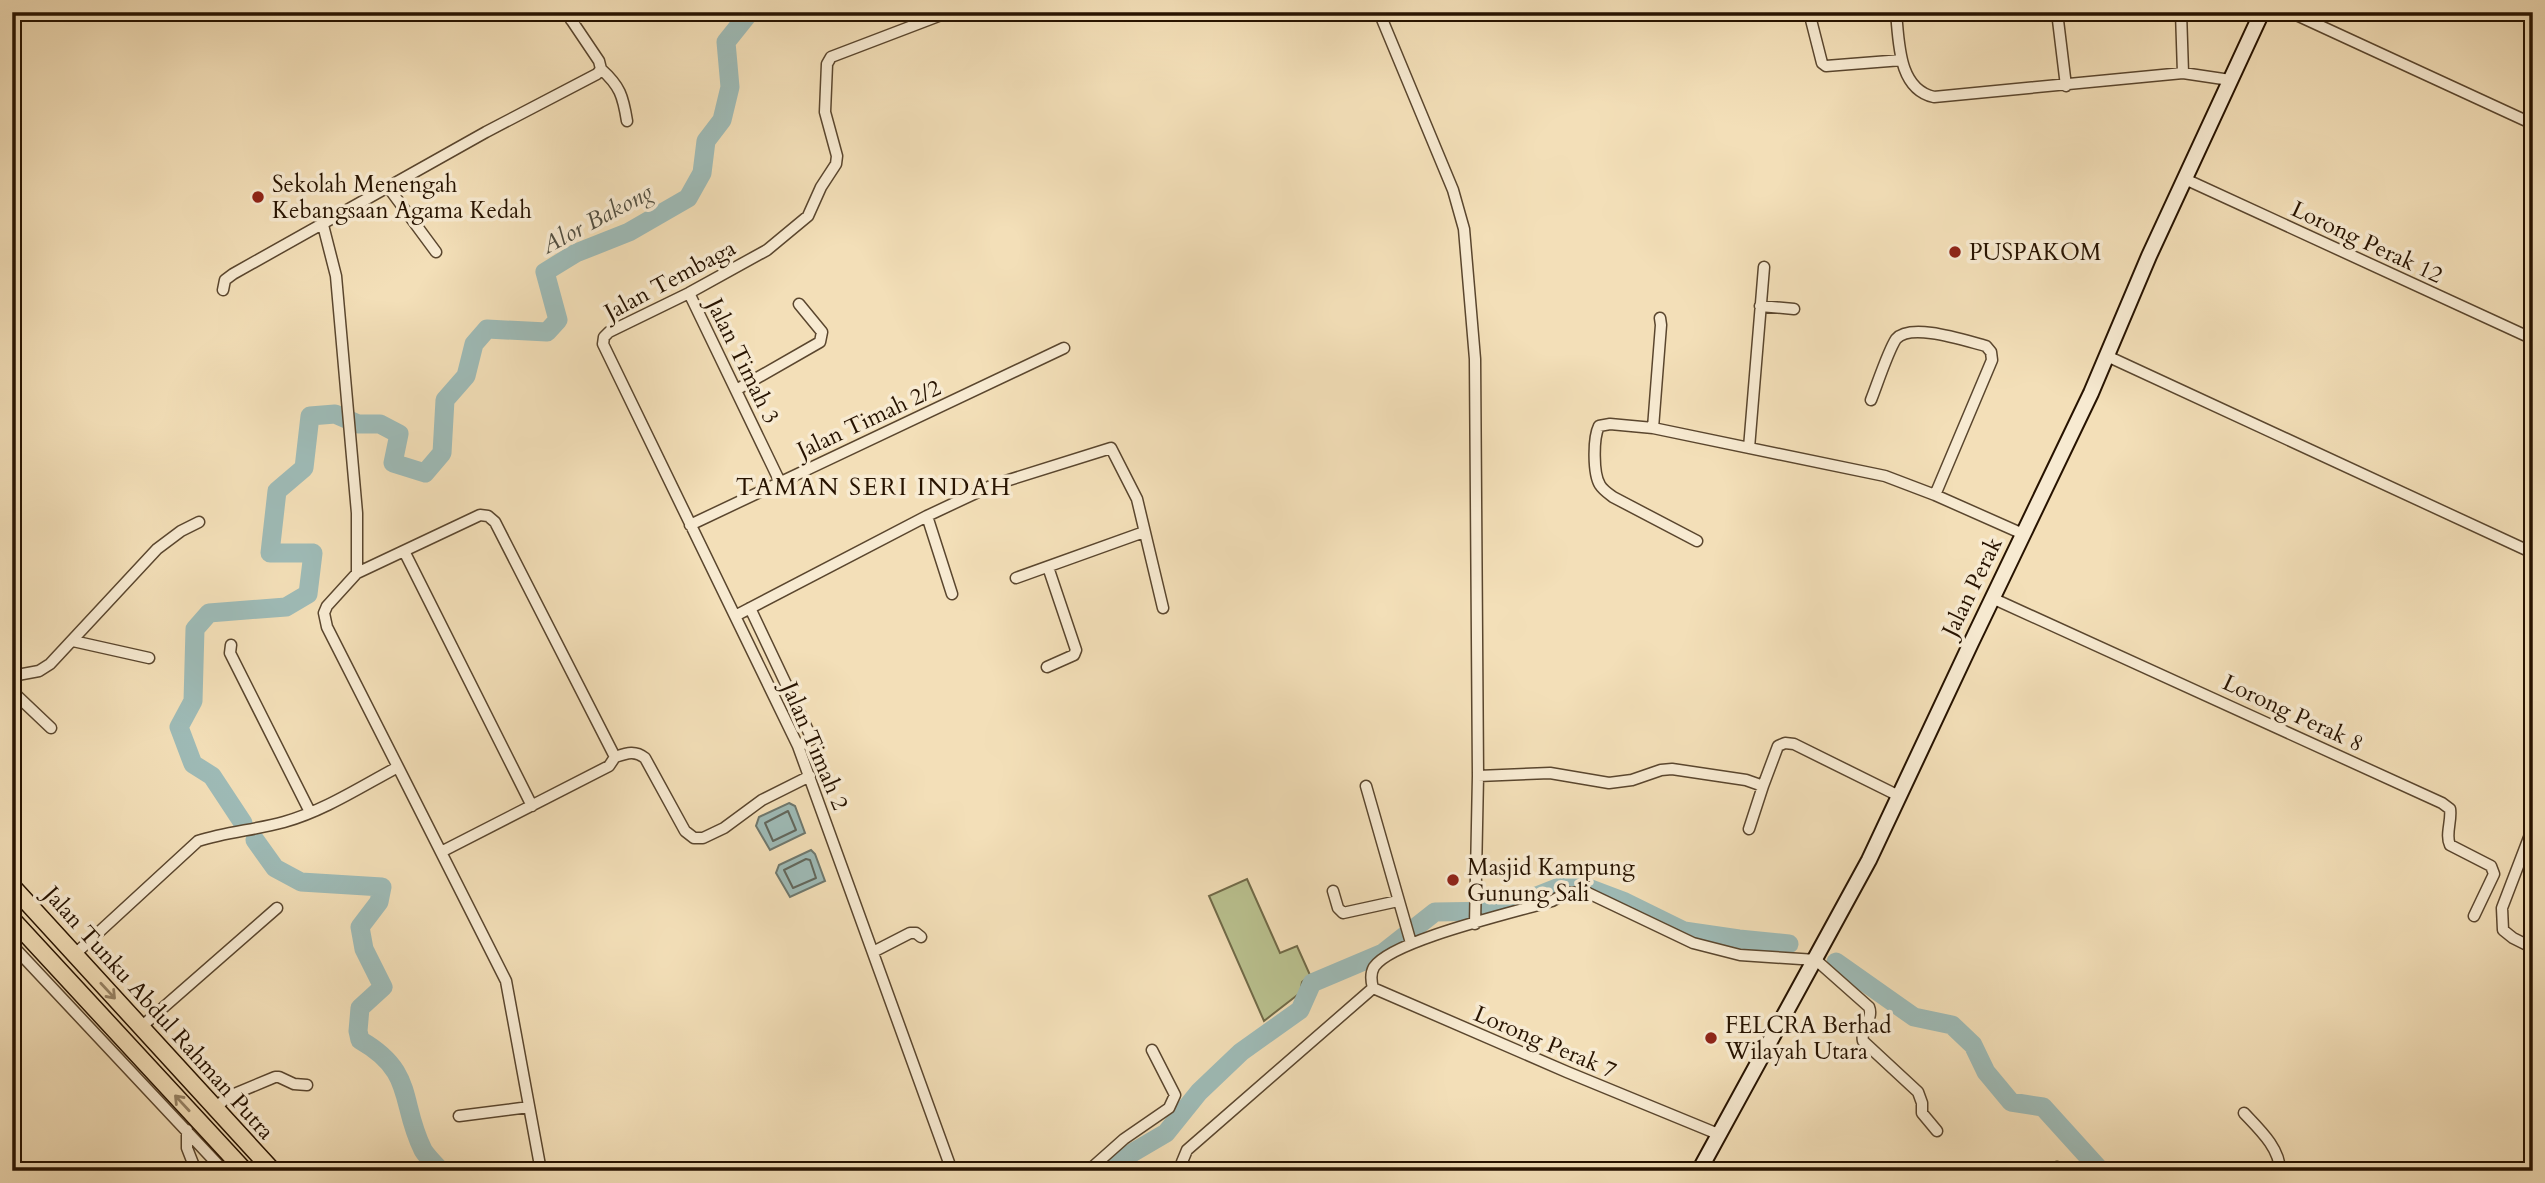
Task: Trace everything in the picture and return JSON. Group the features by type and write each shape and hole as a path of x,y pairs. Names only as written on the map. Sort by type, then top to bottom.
{"main road":[{"name":"Jalan Tunku Abdul Rahman Putra","path":"12,886 273,1171"},
{"name":"Jalan Tunku Abdul Rahman Putra","path":"12,919 193,1126 245,1171"}],"street":[{"path":"586,12 569,16 599,61 601,69 613,80 624,97 627,121"},
{"name":"Jalan Tembaga","path":"605,352 604,337 609,332 689,293 767,250 808,216 821,187 836,164 837,156 825,112 828,64 831,57 949,12"},
{"path":"1379,12 1452,190 1464,229 1475,359 1478,776 1475,916"},
{"path":"1809,12 1822,63 1826,66 1902,60"},
{"path":"1896,12 1902,60 1911,83 1924,95 1934,97 2066,86 2183,73 2230,80"},
{"path":"2057,12 2066,86"},
{"path":"2181,12 2183,73"},
{"name":"Jalan Perak","path":"1699,1171 1870,860 2107,356 2262,12"},
{"path":"2290,12 2533,124"},
{"path":"223,290 225,280 233,274 485,132 591,79 601,69"},
{"name":"Lorong Perak 12","path":"2185,179 2533,339"},
{"path":"388,187 436,253"},
{"path":"323,225 336,276 357,513 357,573"},
{"path":"1749,448 1763,267"},
{"name":"Jalan Timah 3","path":"689,293 780,482"},
{"path":"736,390 820,342 822,332 799,304"},
{"path":"1760,306 1794,309"},
{"path":"1653,428 1660,318"},
{"path":"1871,400 1896,340 1907,333 1920,331 1986,346 1990,350 1992,360 1935,495"},
{"name":"Jalan Timah 2/2","path":"690,525 1064,348"},
{"name":"Jalan Timah 2","path":"605,352 798,746 952,1171"},
{"path":"2107,356 2533,553"},
{"path":"1697,541 1613,497 1600,484 1597,476 1595,438 1599,426 1610,424 1653,428 1885,476 2023,534"},
{"path":"735,616 927,516 1003,482 1111,448 1137,499 1163,608"},
{"path":"541,1171 506,981 325,620 327,606 357,573 480,515 488,516 495,522 615,757"},
{"path":"927,516 952,594"},
{"path":"12,676 39,671 50,664 157,549 181,531 199,522"},
{"path":"1016,579 1144,532"},
{"path":"404,551 532,806"},
{"path":"1047,667 1074,655 1076,650 1048,567"},
{"name":"Lorong Perak 8","path":"1992,598 2442,803 2451,809 2448,840 2450,845 2491,866 2494,874 2474,916"},
{"path":"750,608 812,739 798,746"},
{"path":"73,641 149,658"},
{"path":"231,645 230,653 310,812"},
{"path":"12,691 51,728"},
{"path":"1749,829 1763,786 1779,747 1784,743 1794,744 1899,796"},
{"path":"441,852 609,766 615,757 633,752 645,758 685,831 694,838 703,838 724,828 762,800 810,776"},
{"path":"75,955 198,841 219,834 286,821 310,812 398,766"},
{"path":"1478,776 1550,773 1609,783 1672,769 1746,780 1763,786"},
{"path":"1366,786 1410,941"},
{"path":"2533,827 2502,908 2501,920 2503,930 2512,938 2533,948"},
{"path":"1333,891 1338,908 1343,913 1398,901"},
{"path":"1186,1171 1182,1163 1187,1150 1373,988 1371,974 1383,958 1410,941 1475,916 1552,901 1566,892 1574,891 1586,892 1709,948 1761,958 1816,960 1869,1007 1870,1016 1861,1034 1863,1041 1918,1092 1922,1113 1937,1131"},
{"path":"141,1027 276,908"},
{"path":"873,952 910,933 921,937"},
{"path":"12,945 193,1126 224,1171"},
{"name":"Lorong Perak 7","path":"1373,988 1566,1072 1718,1134"},
{"path":"1088,1171 1124,1139 1169,1108 1174,1101 1175,1095 1152,1050"},
{"path":"215,1109 227,1097 275,1077 294,1084 307,1085"},
{"path":"459,1116 529,1107"},
{"path":"2244,1113 2268,1139 2280,1164 2280,1171"},
{"path":"193,1126 187,1148 196,1171"}],"green space":[{"path":"1247,879 1280,953 1297,946 1310,975 1302,982 1300,993 1264,1021 1209,896"}],"water":[{"path":"789,803 795,806 805,833 770,850 756,826 759,817"},
{"path":"811,850 825,881 790,897 776,873 779,865"}],"waterway":[{"name":"Alor Bakong","path":"243,823 212,776 193,764 179,727 193,701 195,629 209,613 286,607 308,594 313,553 270,553 277,491 304,468 310,416 335,414 358,424 380,424 399,434 393,463 425,473 442,453 445,400 466,376 474,344 487,329 547,332 558,320 545,272 576,253 629,232 688,198 702,173 706,141 722,120 730,87 726,42 750,12"},
{"name":"Alor Bakong","path":"255,840 275,868 301,882 382,887 379,902 360,927 364,949 383,987 360,1008 358,1031 360,1040 378,1052 398,1076 423,1150 441,1171"},
{"path":"1110,1171 1120,1160 1166,1133 1199,1092 1241,1052 1300,1010 1312,983 1383,953 1435,912 1499,911 1572,882 1625,902 1684,931 1789,944"},
{"path":"1836,962 1914,1017 1952,1025 1973,1045 1986,1072 2011,1102 2043,1107 2101,1171"}],"place":[{"name":"Sekolah Menengah Kebangsaan Agama Kedah","path":"258,197"},
{"name":"PUSPAKOM","path":"1955,252"},
{"name":"Masjid Kampung Gunung Sali","path":"1453,880"},
{"name":"FELCRA Berhad Wilayah Utara","path":"1711,1038"}],"district":[{"name":"TAMAN SERI INDAH","path":"874,487"}]}
